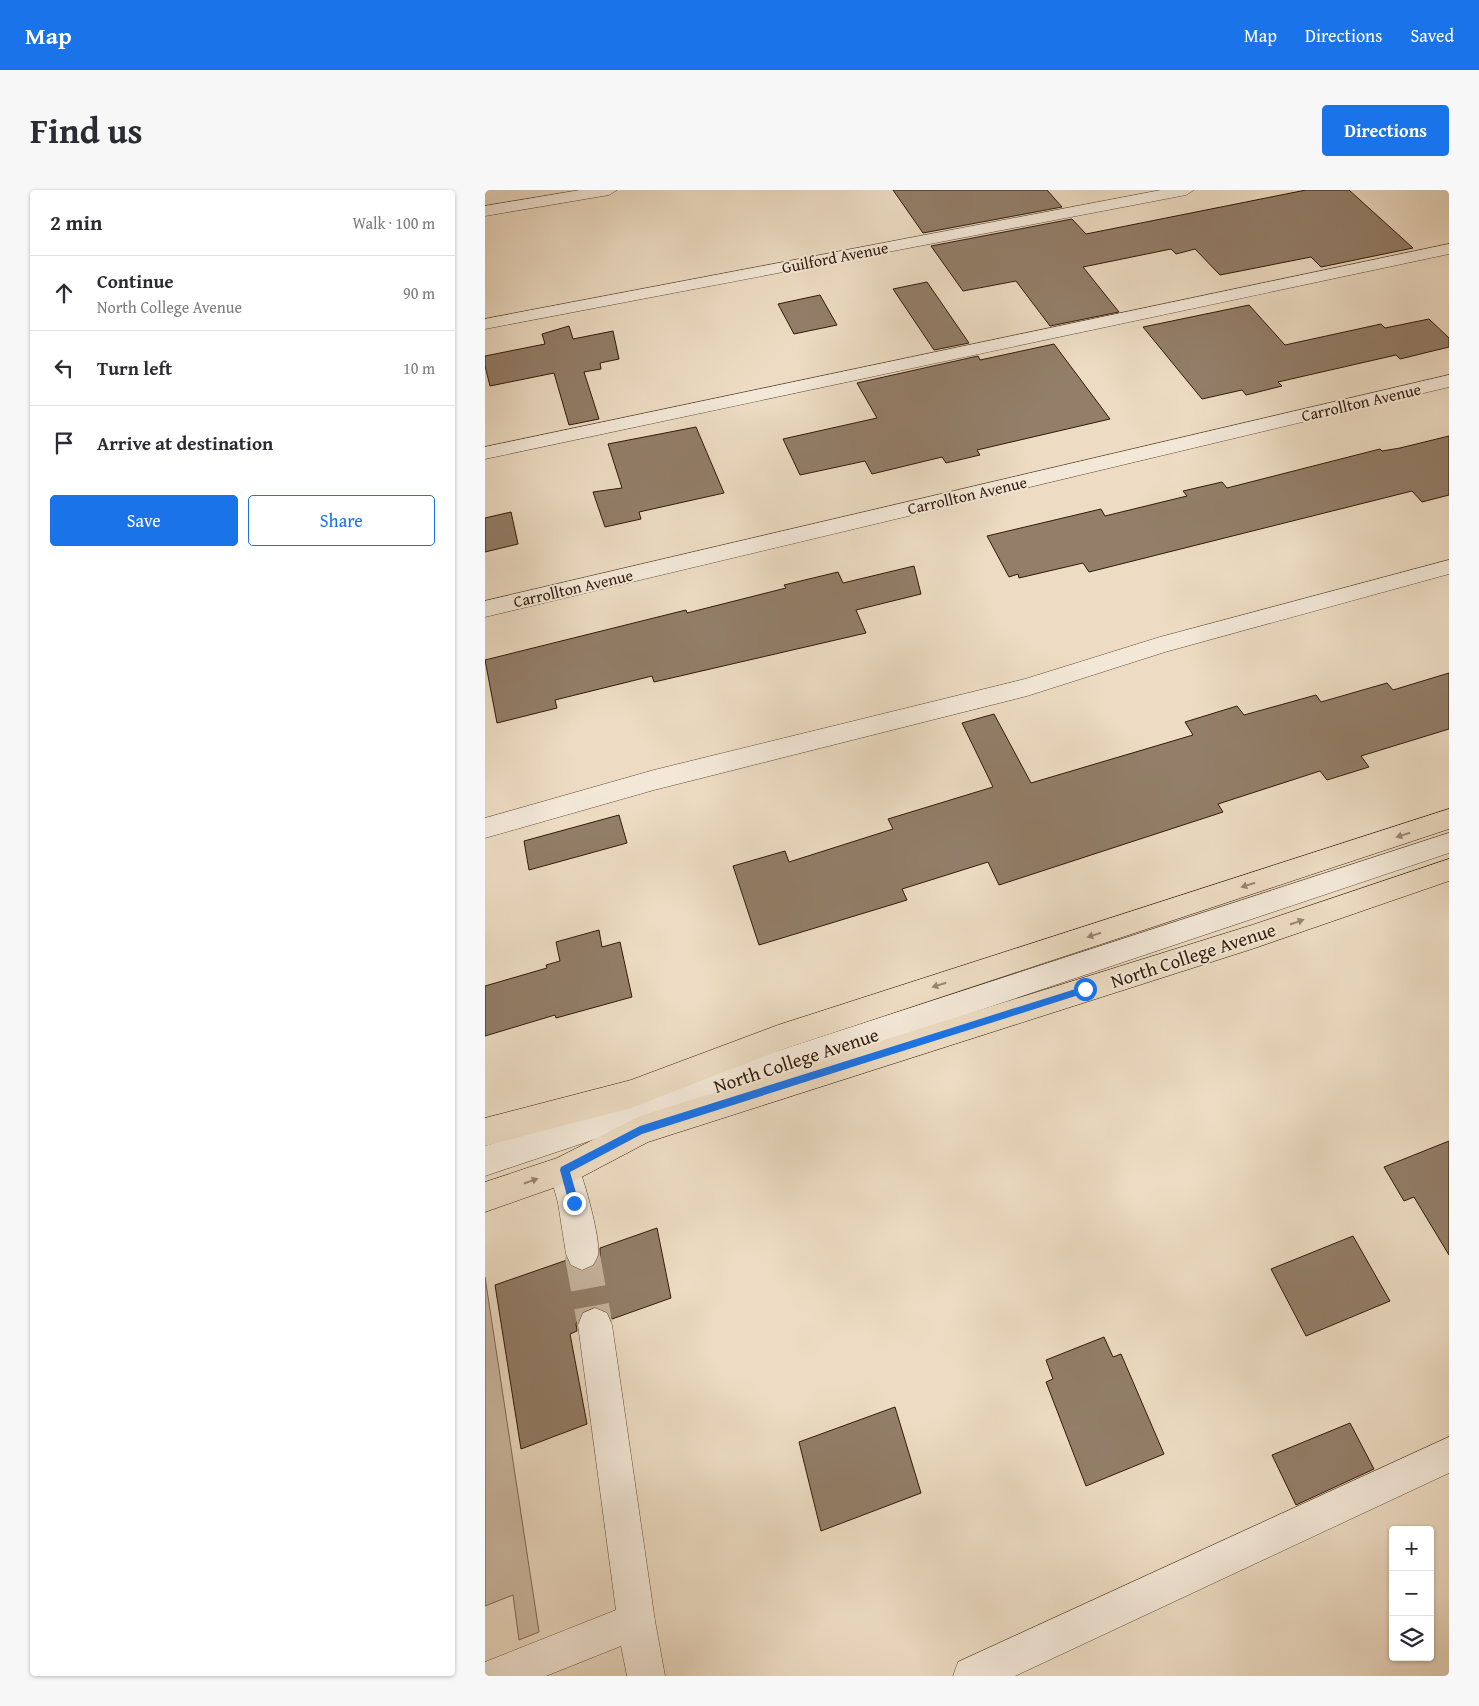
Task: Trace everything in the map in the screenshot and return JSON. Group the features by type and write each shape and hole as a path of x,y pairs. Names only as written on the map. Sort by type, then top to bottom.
{"main road":[{"name":"North College Avenue","path":"485,1132 631,1094 778,1038 1449,819"},
{"name":"North College Avenue","path":"485,1198 565,1170 640,1130 1252,937 1449,870"}],"street":[{"path":"485,211 609,190"},
{"name":"Guilford Avenue","path":"485,324 1186,190"},
{"path":"485,452 1449,249"},
{"name":"Carrollton Avenue","path":"485,609 1449,381"},
{"path":"485,828 654,780 1027,687 1160,645 1449,567"},
{"name":"North College Avenue","path":"485,1161 1449,844"},
{"path":"565,1170 574,1203 582,1254"},
{"path":"595,1325 636,1621 646,1676"},
{"path":"972,1676 1449,1455"},
{"path":"497,1676 636,1621"}],"shaded area":[{"path":"485,1277 539,1632 519,1640 513,1595 485,1606"}],"building":[{"path":"893,190 1047,190 1062,207 923,233"},
{"path":"1306,190 1349,190 1413,248 1321,267 1311,257 1220,275 1195,249 1176,254 1171,249 1083,267 1119,312 1050,326 1016,281 963,291 931,246 1072,219 1086,234"},
{"path":"927,282 969,343 934,350 893,289"},
{"path":"820,295 837,325 794,334 778,304"},
{"path":"1249,305 1285,345 1381,324 1385,328 1429,319 1449,338 1449,347 1400,359 1396,355 1278,382 1282,386 1246,395 1242,390 1202,399 1143,327"},
{"path":"569,326 573,339 613,331 619,359 600,363 601,369 584,372 599,419 569,425 554,373 490,386 485,366 485,356 545,344 542,334"},
{"path":"1054,344 1110,419 977,450 980,455 946,463 942,457 872,474 865,461 800,475 783,439 877,418 857,383 978,356 980,360"},
{"path":"696,427 724,493 639,512 641,519 605,527 593,492 622,488 608,444"},
{"path":"1449,436 1449,495 1422,502 1412,491 1089,572 1083,563 1019,578 1018,574 1009,577 987,536 1101,509 1105,516 1187,496 1183,491 1222,482 1227,488 1380,449 1382,451 1400,448"},
{"path":"511,512 518,544 485,552 485,518"},
{"path":"914,566 921,594 856,610 866,633 654,682 652,676 555,700 557,708 497,723 485,660 686,610 687,613 786,588 784,585 838,572 843,583"},
{"path":"1449,673 1449,729 1361,756 1369,767 1327,780 1320,771 1218,804 1223,812 999,885 988,862 902,889 907,900 759,945 733,866 785,851 789,862 893,829 888,819 993,787 962,723 994,714 1031,783 1193,735 1185,722 1237,706 1244,715 1316,695 1321,702 1387,683 1393,690"},
{"path":"619,815 627,843 529,870 524,841"},
{"path":"599,930 602,947 620,942 632,997 556,1018 555,1015 485,1036 485,986 547,968 546,965 560,961 556,942"},
{"path":"1449,1141 1449,1255 1414,1197 1404,1201 1384,1167"},
{"path":"657,1228 671,1298 612,1319 608,1311 596,1306 581,1312 576,1324 577,1331 570,1334 587,1424 521,1449 495,1285 567,1260 570,1267 583,1272 595,1266 600,1256 600,1248"},
{"path":"1353,1236 1390,1301 1306,1336 1271,1269"},
{"path":"1104,1337 1113,1357 1121,1354 1164,1454 1086,1486 1046,1382 1053,1379 1046,1360"},
{"path":"895,1407 921,1493 821,1531 799,1442"},
{"path":"1350,1423 1374,1469 1296,1505 1272,1455"}],"tunnel":[{"path":"582,1254 595,1325"}],"route":[{"path":"574,1203 565,1170 640,1130 1085,989"}]}
